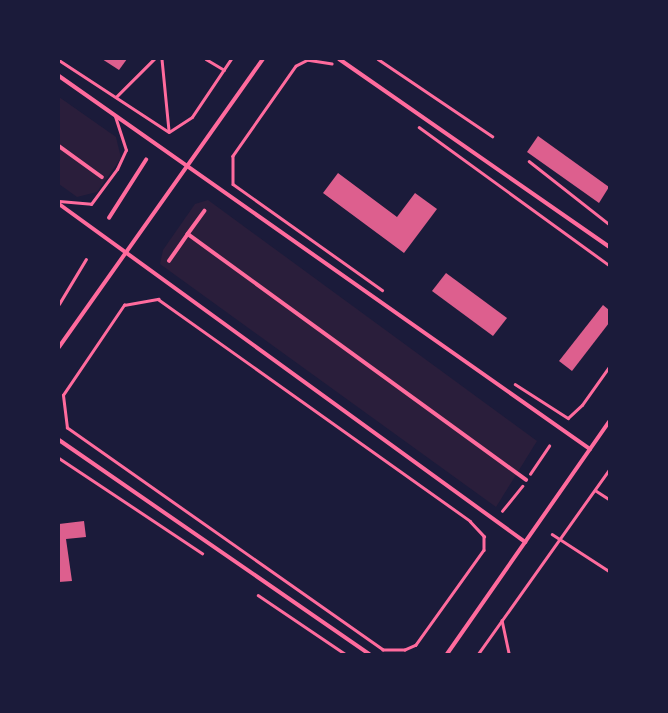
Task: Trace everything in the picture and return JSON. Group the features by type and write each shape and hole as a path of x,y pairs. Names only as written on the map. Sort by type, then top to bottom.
{"street":[{"path":"59,347 128,253 187,166 263,59"},
{"path":"339,59 609,247"},
{"path":"59,76 590,449"},
{"path":"59,146 102,176"},
{"path":"108,218 146,160"},
{"path":"59,203 525,542"},
{"path":"169,261 205,211"},
{"path":"188,234 526,480"},
{"path":"447,654 609,422"},
{"path":"59,440 369,654"}],"lane":[{"path":"59,203 91,204 117,169 126,150 115,115"}],"path":[{"path":"116,97 154,59"},
{"path":"162,59 169,132"},
{"path":"206,59 224,70"},
{"path":"169,132 192,117 231,59"},
{"path":"378,59 492,136"},
{"path":"59,60 169,132"},
{"path":"337,68 331,63 308,60 296,66 233,156 233,184 389,295"},
{"path":"415,124 609,265"},
{"path":"529,161 609,224"},
{"path":"59,304 86,259"},
{"path":"158,299 470,521 484,536 484,550 416,645 405,650 383,650 67,428 63,395 124,305 158,299"},
{"path":"511,382 568,418 582,405 609,367"},
{"path":"59,458 202,553"},
{"path":"478,654 609,470"},
{"path":"595,490 609,499"},
{"path":"502,511 509,503"},
{"path":"552,534 609,571"},
{"path":"258,595 345,654"},
{"path":"502,620 510,654"}],"shaded area":[{"path":"59,97 116,137 121,158 97,192 77,197 59,184"},
{"path":"208,200 537,441 496,507 160,264 163,250 195,204"}],"building":[{"path":"102,59 127,59 119,70"},
{"path":"538,136 609,187 599,203 527,152"},
{"path":"338,173 397,217 415,193 437,209 404,253 323,193"},
{"path":"446,273 507,318 493,336 432,291"},
{"path":"603,305 609,310 609,323 572,371 559,361"},
{"path":"84,521 86,537 66,539 72,581 59,582 59,524"}]}
